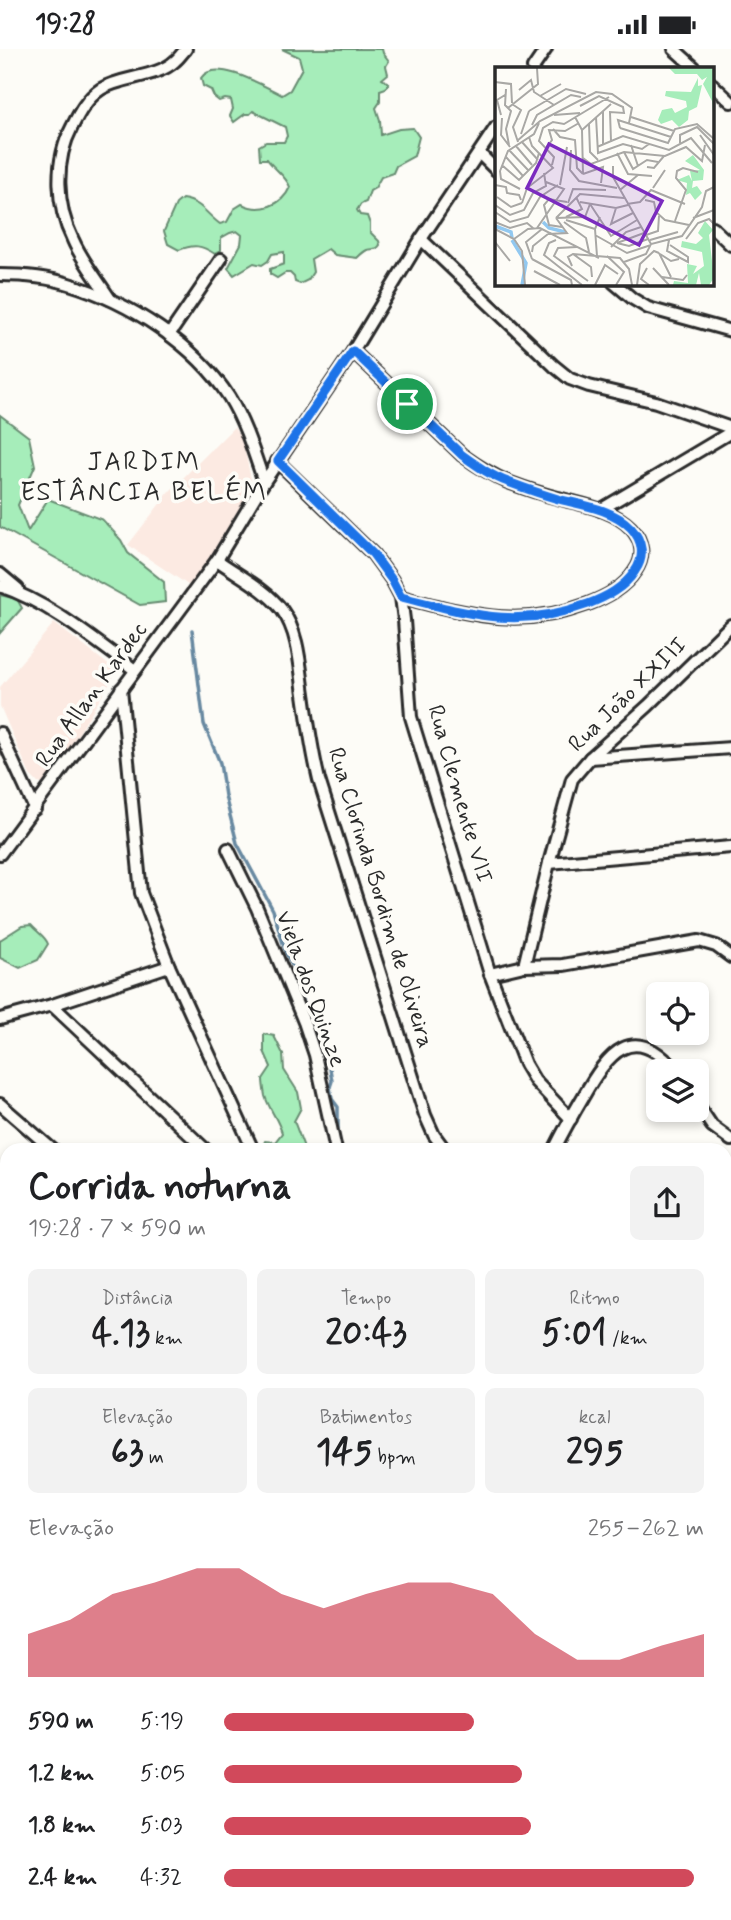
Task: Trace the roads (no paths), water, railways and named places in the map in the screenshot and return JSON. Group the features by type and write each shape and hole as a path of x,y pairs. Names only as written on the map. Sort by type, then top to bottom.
{"street":[{"path":"110,299 74,243 64,219 59,184 63,143 90,97 102,88 167,67 186,49"},
{"path":"537,67 546,49"},
{"path":"674,49 694,67"},
{"path":"714,86 731,102"},
{"name":"Rua Allan Kardec","path":"0,854 217,560 264,482 353,351 421,239 495,129"},
{"path":"480,154 495,169"},
{"path":"714,229 731,245"},
{"path":"421,239 570,379 656,402 731,430"},
{"path":"169,335 220,258"},
{"path":"0,275 33,276 68,283 110,299 169,335 201,360 229,397 248,434 264,482"},
{"path":"616,285 648,307 731,331"},
{"path":"353,351 462,455 481,469 505,481 616,517 630,527 639,540 643,554 636,571 622,586 604,598 573,610 540,617 477,616 401,597"},
{"path":"600,510 731,430"},
{"name":"Rua Clemente VII","path":"278,461 373,554 401,597 411,716 489,974 535,1081 570,1119"},
{"name":"Rua Clorinda Bordim de Oliveira","path":"217,560 269,597 283,611 292,630 312,753 319,780 425,1115 440,1143"},
{"path":"0,574 135,670"},
{"path":"0,586 26,595"},
{"name":"Rua João XXIII","path":"524,966 572,779 590,758 731,625"},
{"path":"121,688 141,893 169,966 250,1143"},
{"path":"0,733 35,809"},
{"path":"590,758 731,748"},
{"path":"549,863 731,847"},
{"name":"Viela dos Quinze","path":"228,849 257,908 304,1023 315,1055 334,1143"},
{"path":"489,974 524,966 563,965 699,941 716,946 731,957"},
{"path":"0,1019 52,1005 169,966"},
{"path":"52,1005 199,1143"},
{"path":"558,1143 595,1075 609,1058 622,1048 637,1045 653,1049 666,1059"},
{"path":"0,1104 45,1143"},
{"path":"709,1122 731,1140"}],"waterway":[{"path":"192,630 204,724 220,763 237,843 273,910 286,953 298,977 301,998 327,1051 332,1099 338,1107 340,1143"}],"district":[{"name":"JARDIM ESTÂNCIA BELÉM","path":"144,478"}]}
